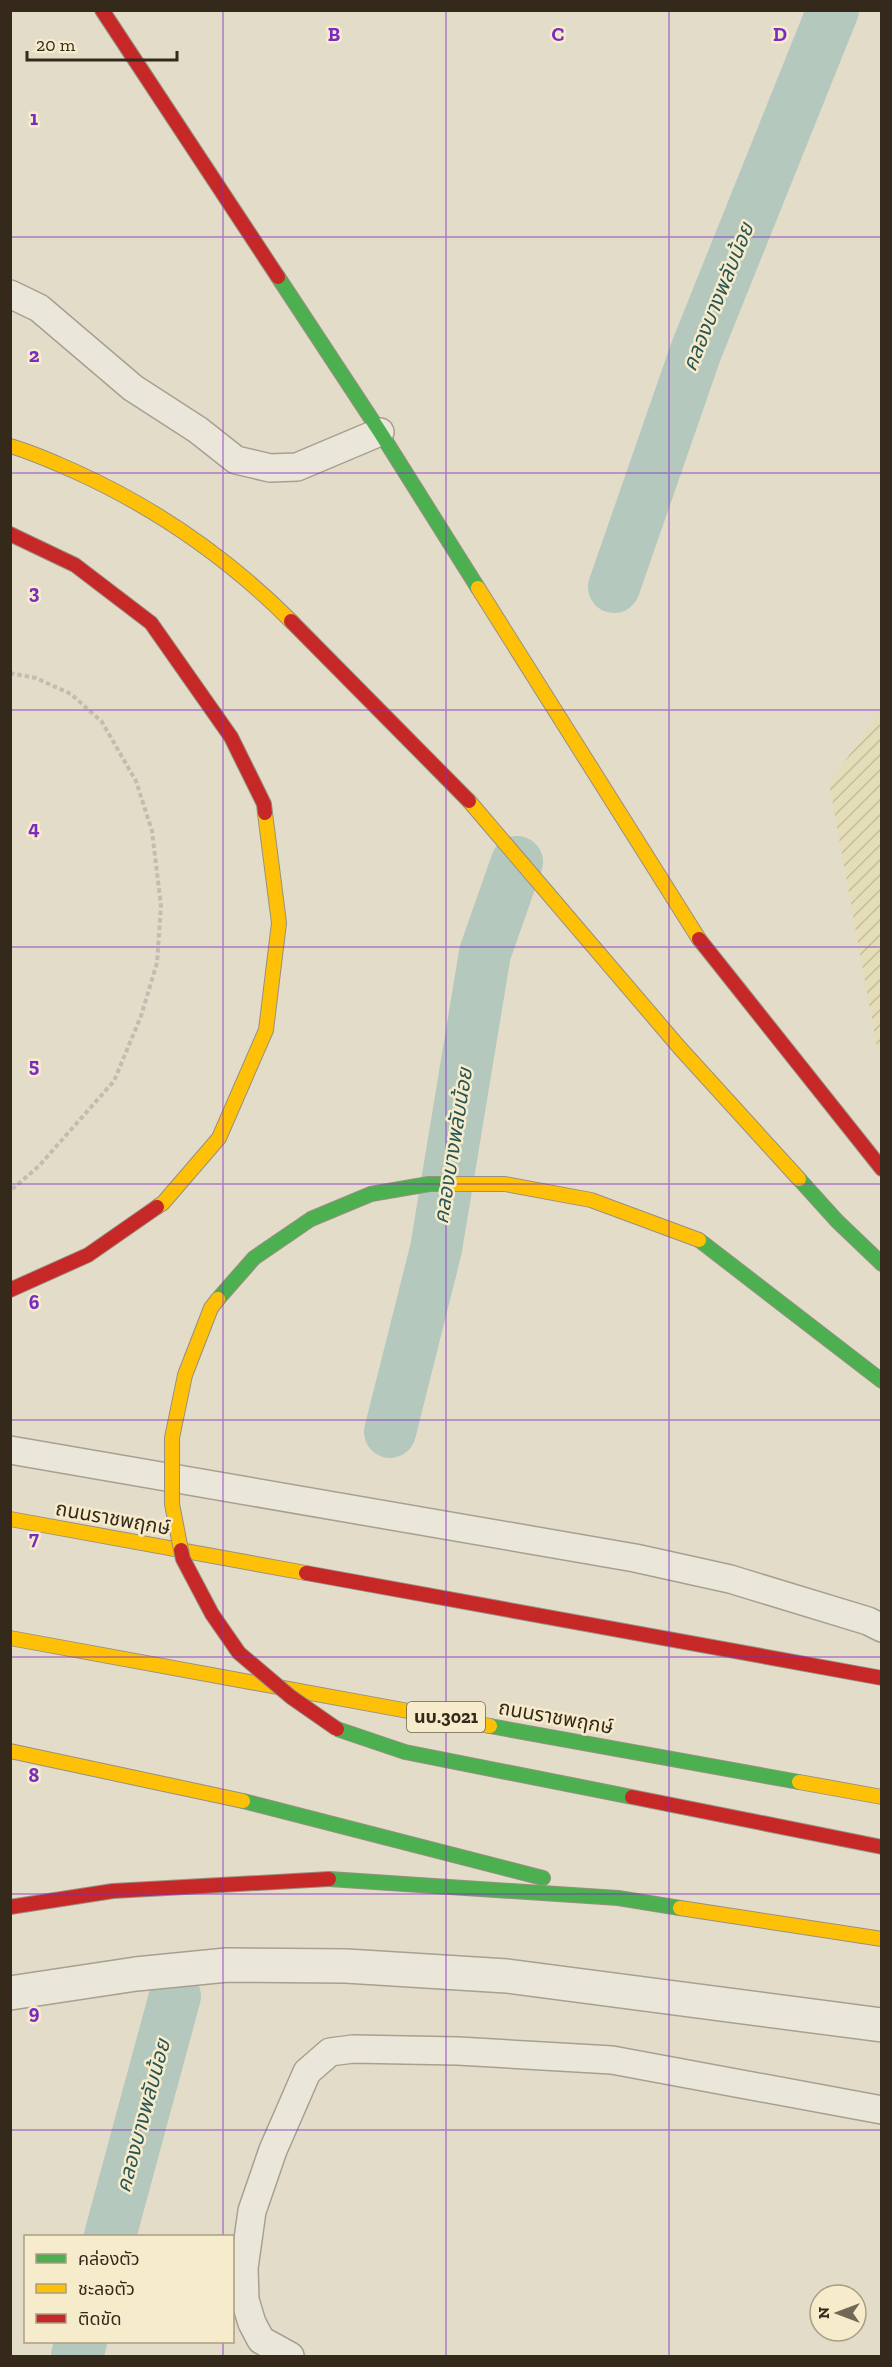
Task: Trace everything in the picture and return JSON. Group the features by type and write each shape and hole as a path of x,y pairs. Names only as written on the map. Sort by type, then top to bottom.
{"main road":[{"path":"102,10 380,432 702,944 882,1169"},
{"path":"10,446 29,451 114,489 200,542 285,615 459,789 679,1047 837,1221 882,1264"},
{"path":"10,534 75,565 151,623 231,737 264,804 279,922 266,1030 219,1138 163,1203 87,1255 10,1290"},
{"path":"882,1381 699,1240 591,1200 505,1184 429,1184 371,1194 311,1219 254,1258 211,1308 185,1375 172,1438 172,1504 183,1559 212,1614 239,1653 291,1696 335,1728 405,1752 882,1847"},
{"name":"ถนนราชพฤกษ์","path":"10,1519 882,1678"},
{"name":"ถนนราชพฤกษ์","path":"10,1638 882,1797"},
{"path":"10,1751 283,1810 618,1898"},
{"path":"10,1907 113,1891 337,1879 618,1898 882,1939"}],"street":[{"path":"10,1993 136,1974 227,1965 346,1966 507,1976 882,2025"}],"lane":[{"path":"10,294 39,308 133,388 198,430 236,460 270,468 297,467 380,432"},
{"path":"10,1450 635,1558 730,1579 868,1621 882,1628"},
{"path":"290,2356 261,2340 252,2323 245,2300 246,2257 252,2211 273,2150 307,2072 330,2052 353,2049 458,2051 612,2061 882,2110"}],"path":[{"path":"10,673 36,678 71,694 102,722 136,781 152,831 161,906 157,963 141,1016 114,1081 39,1166 10,1191"}],"shaded area":[{"path":"881,711 881,1050 877,1047 829,783"}],"waterway":[{"name":"คลองบางพลับน้อย","path":"614,587 696,351 833,10"},
{"name":"คลองบางพลับน้อย","path":"390,1432 436,1249 485,953 517,862"},
{"name":"คลองบางพลับน้อย","path":"110,2235 175,1996"},
{"name":"คลองบางพลับน้อย","path":"77,2356 81,2343"}],"traffic: fast":[{"path":"278,277 380,432 478,588"},
{"path":"799,1179 837,1221 882,1264"},
{"path":"218,1299 254,1258 311,1219 371,1194 429,1184 456,1184"},
{"path":"699,1240 882,1381"},
{"path":"490,1726 799,1782"},
{"path":"337,1729 405,1752 632,1797"},
{"path":"243,1801 543,1878"},
{"path":"329,1879 618,1898 680,1908"}],"traffic: slow":[{"path":"10,446 34,454 104,485 161,518 216,555 291,621"},
{"path":"478,588 699,939"},
{"path":"469,801 679,1047 799,1179"},
{"path":"157,1207 219,1138 266,1030 279,923 265,813"},
{"path":"456,1184 505,1184 591,1200 699,1240"},
{"path":"181,1550 172,1504 172,1438 185,1375 211,1308 218,1299"},
{"path":"10,1519 306,1573"},
{"path":"10,1638 490,1726"},
{"path":"10,1751 243,1801"},
{"path":"799,1782 882,1797"},
{"path":"680,1908 882,1939"}],"traffic: jam":[{"path":"102,10 278,277"},
{"path":"10,534 75,565 151,623 231,737 264,804 265,813"},
{"path":"291,621 469,801"},
{"path":"699,939 882,1169"},
{"path":"10,1290 88,1255 157,1207"},
{"path":"181,1550 183,1559 212,1614 239,1653 291,1697 337,1729"},
{"path":"306,1573 882,1678"},
{"path":"632,1797 882,1847"},
{"path":"10,1907 113,1891 329,1879"}]}
